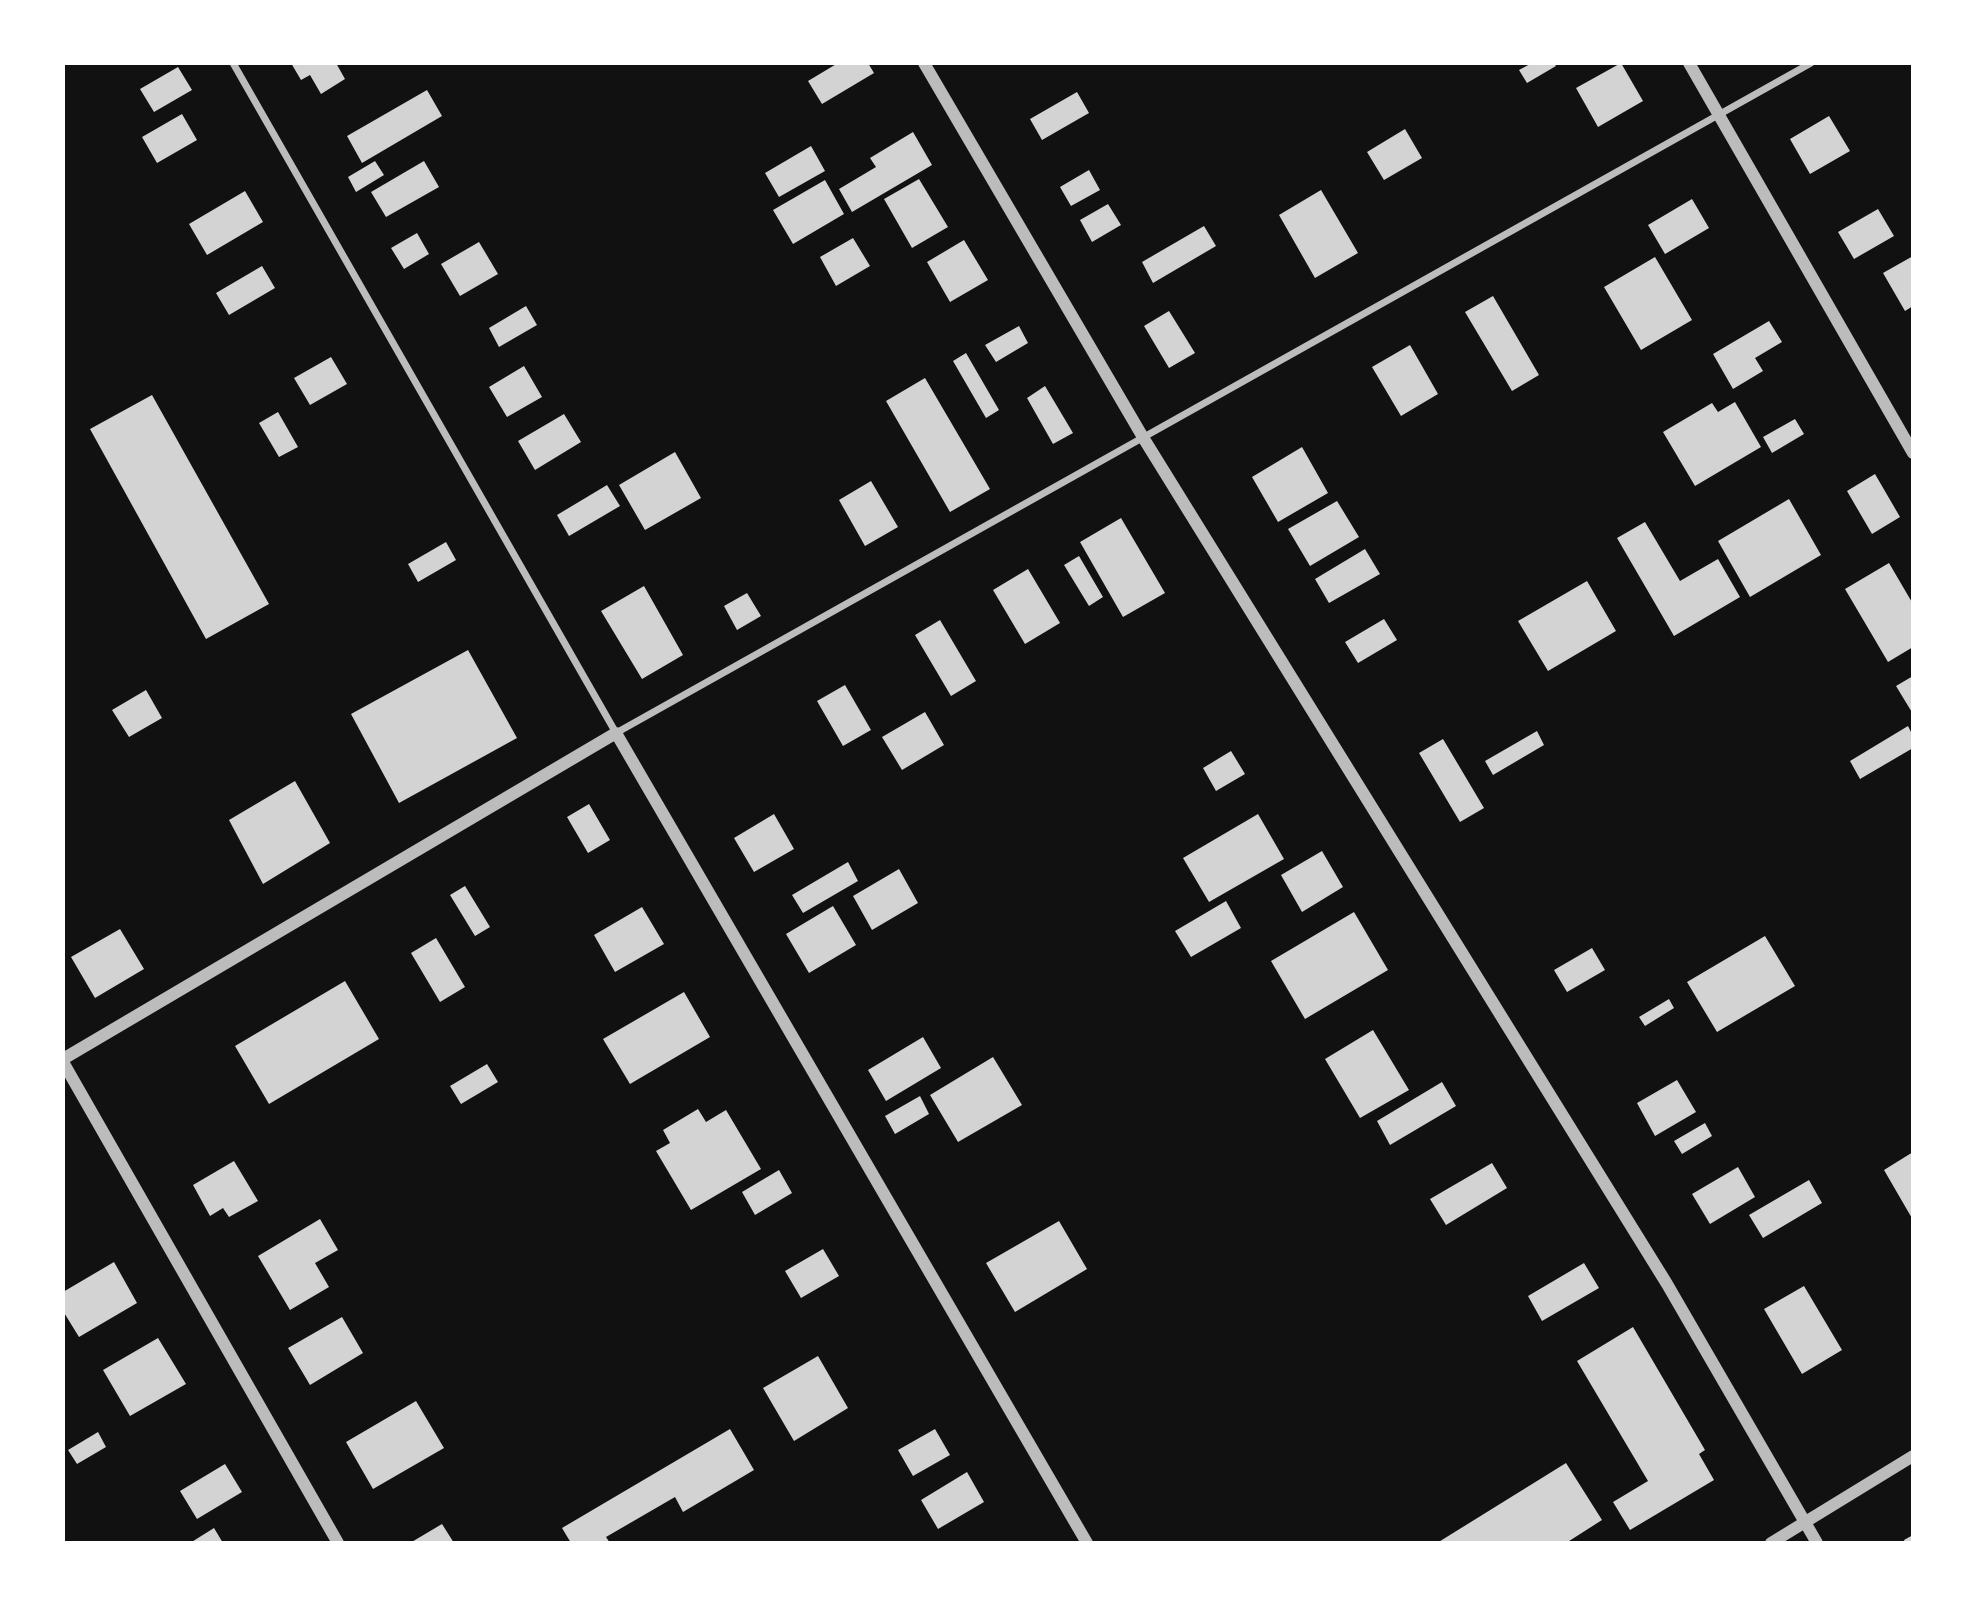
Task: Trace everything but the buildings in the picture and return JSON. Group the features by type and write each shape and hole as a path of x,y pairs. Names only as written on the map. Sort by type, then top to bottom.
{"street":[{"path":"233,63 616,733 1087,1543"},
{"path":"924,63 1144,439 1667,1284 1817,1543"},
{"path":"1689,63 1913,453"},
{"path":"338,1543 63,1061 616,733 1811,63"},
{"path":"1772,1543 1913,1456"}]}
